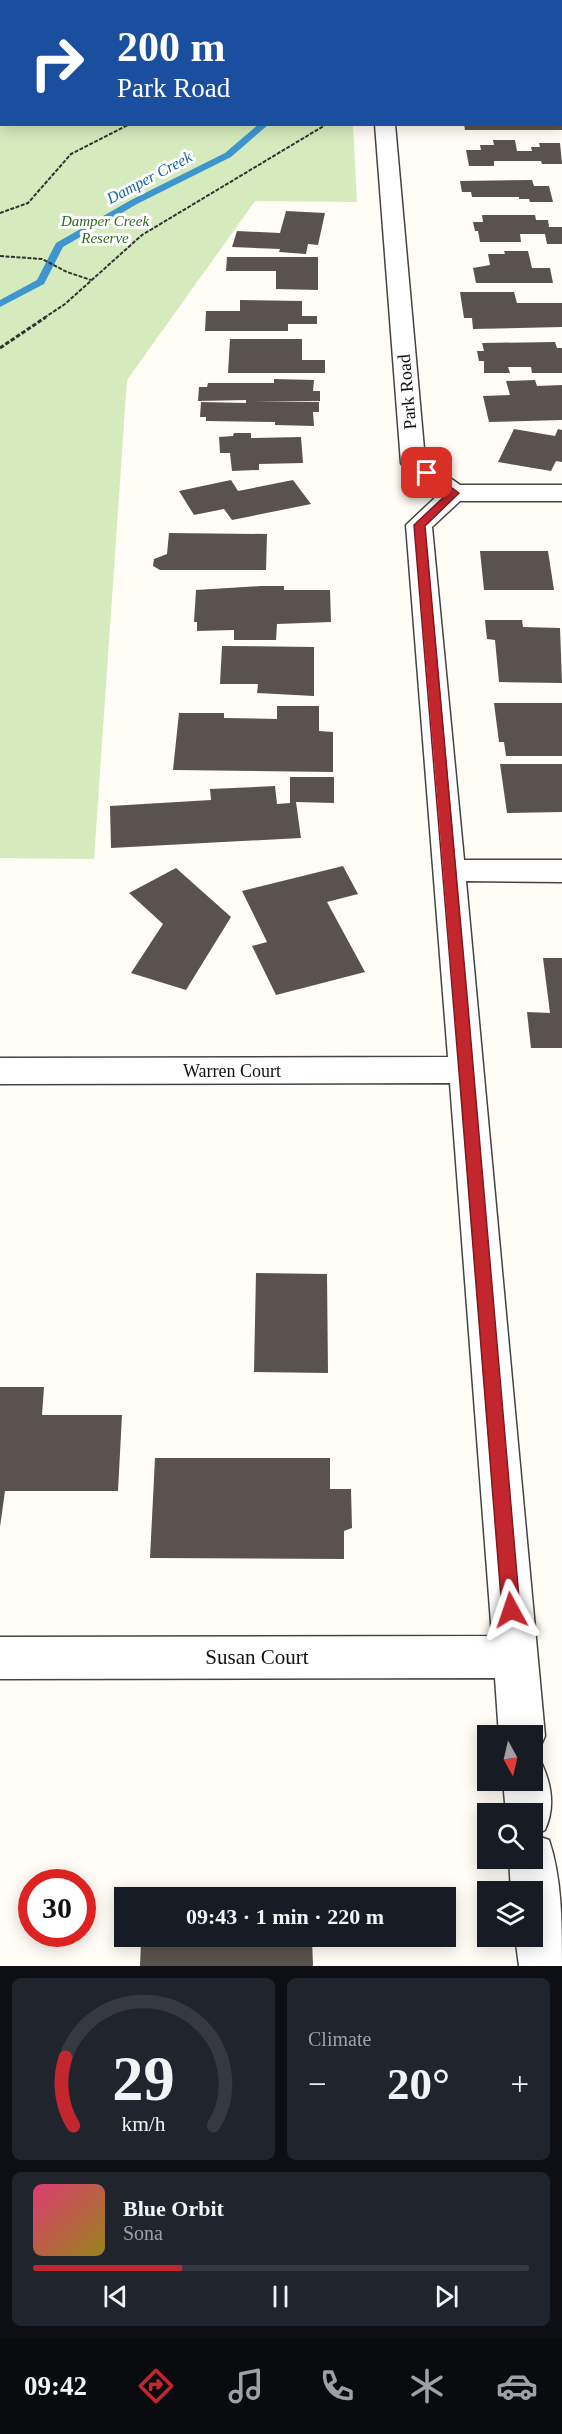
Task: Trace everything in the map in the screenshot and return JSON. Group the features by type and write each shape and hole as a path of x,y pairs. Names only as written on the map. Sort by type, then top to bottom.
{"street":[{"name":"Park Road","path":"385,126 413,463 454,493"},
{"path":"521,1725 465,1070 451,870 419,525 454,493 562,494"},
{"path":"451,870 562,871"},
{"name":"Warren Court","path":"0,1071 465,1070"},
{"name":"Susan Court","path":"0,1658 515,1657"},
{"path":"533,1869 542,1960 546,1966"}],"path":[{"path":"0,213 28,203 71,154 126,126"},
{"path":"0,348 65,304 142,235 324,126"},
{"path":"0,256 42,259 67,272 91,280"}],"green space":[{"name":"Damper Creek Reserve","path":"0,126 353,126 357,202 255,201 127,380 94,859 0,858"}],"building":[{"path":"464,126 562,126 562,130 465,130"},
{"path":"493,140 515,140 517,151 532,151 531,147 540,147 539,143 560,143 562,164 542,164 541,161 494,161 494,166 469,166 466,150 481,150 480,145 494,145"},
{"path":"532,180 534,186 549,186 553,202 530,202 529,199 519,199 519,197 472,197 471,192 462,192 460,181"},
{"path":"286,211 325,213 318,245 308,244 306,254 279,252 280,249 232,247 237,231 280,233"},
{"path":"482,215 535,215 536,220 548,220 549,227 562,227 562,244 547,244 545,234 520,234 521,242 480,242 473,222 483,222"},
{"path":"504,251 528,251 532,268 550,268 553,283 476,283 473,268 490,265 488,254 505,254"},
{"path":"227,257 318,257 318,290 276,289 276,271 226,271"},
{"path":"460,292 514,292 517,303 562,303 562,327 473,329 472,318 464,318"},
{"path":"240,300 302,301 302,316 317,316 317,324 288,324 288,331 205,331 206,311 240,311"},
{"path":"230,339 302,339 302,360 325,360 325,373 228,373"},
{"path":"555,342 557,348 562,348 562,373 532,373 531,367 508,367 510,373 484,373 484,361 479,361 477,351 484,351 482,343"},
{"path":"274,379 314,380 313,391 320,391 320,401 254,401 319,402 319,412 313,412 314,426 275,425 275,422 206,421 206,417 200,417 201,402 246,403 246,400 198,401 199,387 207,387 208,383 274,383"},
{"path":"535,380 537,386 562,385 562,420 489,422 483,396 510,395 506,381"},
{"path":"514,429 555,436 558,429 562,430 562,462 556,461 551,471 498,462"},
{"path":"234,433 251,433 251,438 301,437 303,463 259,464 259,470 232,471 230,453 220,453 219,437 233,436"},
{"path":"231,480 238,491 293,480 311,504 232,520 224,509 194,515 179,491"},
{"path":"169,533 267,534 266,570 160,570 153,566 154,559 167,554"},
{"path":"480,551 548,551 554,590 484,590"},
{"path":"284,586 284,590 330,590 331,622 277,624 276,640 234,640 234,630 197,631 197,622 194,622 196,590"},
{"path":"485,620 522,620 523,627 560,628 562,683 499,682 495,640 487,639"},
{"path":"222,646 314,647 314,696 257,693 258,684 220,684"},
{"path":"494,703 562,703 562,756 506,756 504,742 499,742"},
{"path":"277,706 319,706 319,731 333,732 333,772 173,770 179,713 224,713 224,718 277,719"},
{"path":"500,764 562,764 562,812 507,813"},
{"path":"290,777 334,777 334,803 296,802 301,838 111,848 110,806 211,800 210,789 275,786 277,804 290,803"},
{"path":"343,866 358,894 327,902 365,972 276,995 252,946 267,942 242,891"},
{"path":"176,868 231,917 186,990 131,973 163,924 129,893"},
{"path":"543,958 562,958 562,1048 531,1048 527,1012 550,1013"},
{"path":"256,1273 327,1274 328,1373 254,1372"},
{"path":"0,1387 44,1387 42,1415 122,1415 118,1491 5,1491 0,1527"},
{"path":"155,1458 330,1458 330,1489 351,1489 352,1528 344,1531 344,1559 150,1558"},
{"path":"141,1947 312,1947 313,1966 140,1966"}],"waterway":[{"name":"Damper Creek","path":"0,304 41,282 59,245 134,202 228,155 263,126"}],"route":[{"path":"427,473 454,493 419,525 451,870 465,1070 511,1610"}]}
